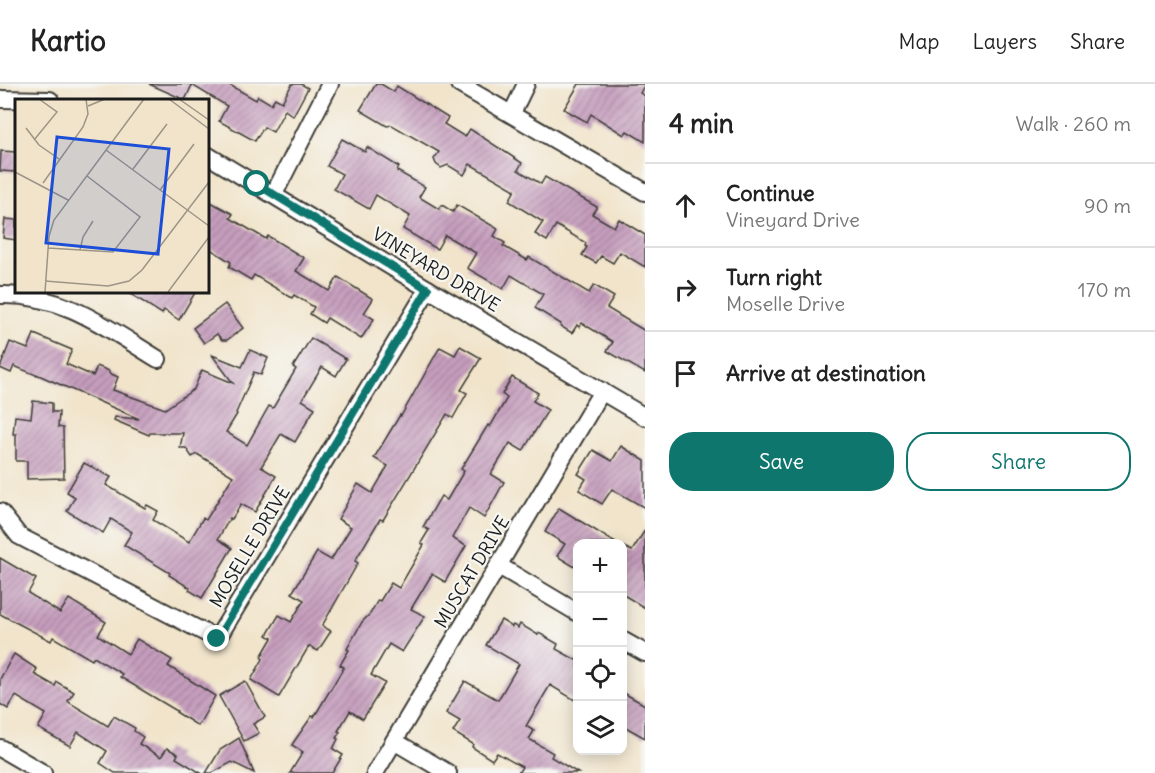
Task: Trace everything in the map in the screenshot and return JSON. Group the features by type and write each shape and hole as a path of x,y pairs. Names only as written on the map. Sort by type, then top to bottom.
{"street":[{"path":"274,194 330,84"},
{"path":"459,84 645,192"},
{"path":"512,113 526,84"},
{"path":"0,99 15,99"},
{"name":"VINEYARD DRIVE","path":"208,156 645,417"},
{"name":"MOSELLE DRIVE","path":"0,512 19,536 217,639 428,289"},
{"path":"0,295 32,296 60,303 84,314 158,359"},
{"name":"MUSCAT DRIVE","path":"375,773 602,391"},
{"path":"499,566 573,610"},
{"path":"627,643 645,653"},
{"path":"394,741 448,773"},
{"path":"0,748 43,773"}],"building":[{"path":"149,84 228,84 256,100 258,96 271,104 275,98 282,102 292,84 301,84 308,88 293,116 285,110 273,132 264,127 255,141 219,121 227,106 192,85 185,99"},
{"path":"376,84 381,84 394,92 397,86 448,118 444,124 465,137 470,129 522,163 518,170 541,184 545,177 597,207 592,214 614,227 619,219 645,235 645,267 620,252 613,263 601,256 596,263 582,255 587,247 586,243 556,225 547,241 535,234 543,222 509,201 515,190 470,164 464,175 448,165 441,168 434,159 439,152 360,110"},
{"path":"579,84 645,84 640,93 645,96 645,142 627,131 624,135 591,114 587,122 564,109"},
{"path":"342,139 365,152 367,147 399,167 397,171 425,187 419,197 439,209 442,205 453,212 457,205 498,229 494,236 505,243 503,246 527,260 529,257 589,293 594,285 614,297 607,308 645,331 645,373 607,351 613,342 582,323 579,327 577,325 572,333 535,308 543,294 511,275 503,289 467,268 476,253 445,235 437,249 403,229 410,216 376,195 369,209 334,189 342,174 327,166"},
{"path":"1,151 15,152 15,172 0,171"},
{"path":"208,201 233,214 230,218 266,239 268,236 304,258 296,271 329,291 338,277 373,299 364,313 374,319 361,339 327,318 324,323 310,314 314,307 294,295 292,298 254,275 251,280 229,267 231,262 208,248"},
{"path":"5,219 15,220 15,240 3,238"},
{"path":"128,292 195,292 179,320 164,310 162,314"},
{"path":"225,304 243,328 227,340 222,340 217,334 204,343 193,328"},
{"path":"34,334 72,350 66,364 93,376 97,366 109,371 118,377 113,390 165,409 194,389 202,370 233,383 212,355 242,367 250,350 268,358 261,375 254,372 237,414 226,432 247,445 269,406 273,408 296,369 293,367 311,338 346,359 336,376 322,367 302,400 315,408 295,442 281,434 261,467 276,476 255,512 241,504 232,519 230,518 218,539 232,548 202,598 169,575 170,573 124,545 132,532 111,519 103,533 67,511 75,497 67,492 84,463 111,477 106,485 145,508 147,505 158,511 153,520 189,542 203,518 206,520 233,476 197,454 192,457 186,448 180,448 183,433 150,433 149,435 114,420 115,417 139,419 36,374 14,366 11,373 0,368 10,342 28,349"},
{"path":"460,346 481,358 461,390 467,393 453,418 447,414 383,520 380,519 355,561 358,563 322,626 331,631 318,651 309,646 279,697 251,680 272,638 267,635 279,615 291,622 304,600 292,593 317,552 331,560 351,527 338,519 358,484 372,493 388,466 374,458 440,347 455,355"},
{"path":"512,377 538,393 533,401 548,410 523,451 510,443 491,474 504,482 484,518 469,508 452,538 466,546 445,582 432,574 411,609 425,616 402,652 389,644 371,675 385,683 363,719 350,711 338,731 340,732 333,749 343,755 332,773 290,773 303,752 292,745 293,743 312,716 314,717 344,667 340,665 362,622 378,600 380,601 391,583 399,588 424,545 421,543 429,530 423,527 441,496 447,500 464,471 461,469 507,398 502,394"},
{"path":"33,401 52,403 52,412 59,412 58,427 63,428 64,478 27,479 27,461 16,461 16,434 13,434 15,416 31,418"},
{"path":"621,446 645,461 645,508 612,489 602,504 579,490 586,479 578,474 593,450 612,461"},
{"path":"559,508 609,539 573,539 573,566 557,556 565,544 545,532"},
{"path":"645,530 645,608 627,597 627,548 632,551"},
{"path":"0,558 36,579 28,593 60,613 69,599 106,622 98,635 128,654 137,639 172,660 168,666 215,696 198,726 120,677 122,674 94,657 92,660 53,637 51,641 0,614"},
{"path":"501,620 512,627 513,625 518,628 520,624 538,635 539,633 558,644 556,649 573,658 573,699 550,685 526,726 534,731 529,739 553,753 551,757 578,773 518,773 522,767 497,753 492,760 472,747 473,744 453,732 460,721 446,713 465,681 498,700 519,664 486,645"},
{"path":"14,654 37,669 34,674 55,686 57,682 74,692 68,701 70,703 108,726 114,716 135,728 134,731 143,737 139,744 161,757 167,748 178,754 176,758 201,773 115,773 100,763 107,751 78,732 70,746 38,728 46,714 16,696 8,709 0,704 0,679"},
{"path":"245,681 265,717 253,724 259,733 244,741 219,696"},
{"path":"627,695 645,705 645,738 627,728"},
{"path":"239,738 254,773 232,762 212,773 206,773 220,750"}],"route":[{"path":"217,639 428,289 257,184"}]}
